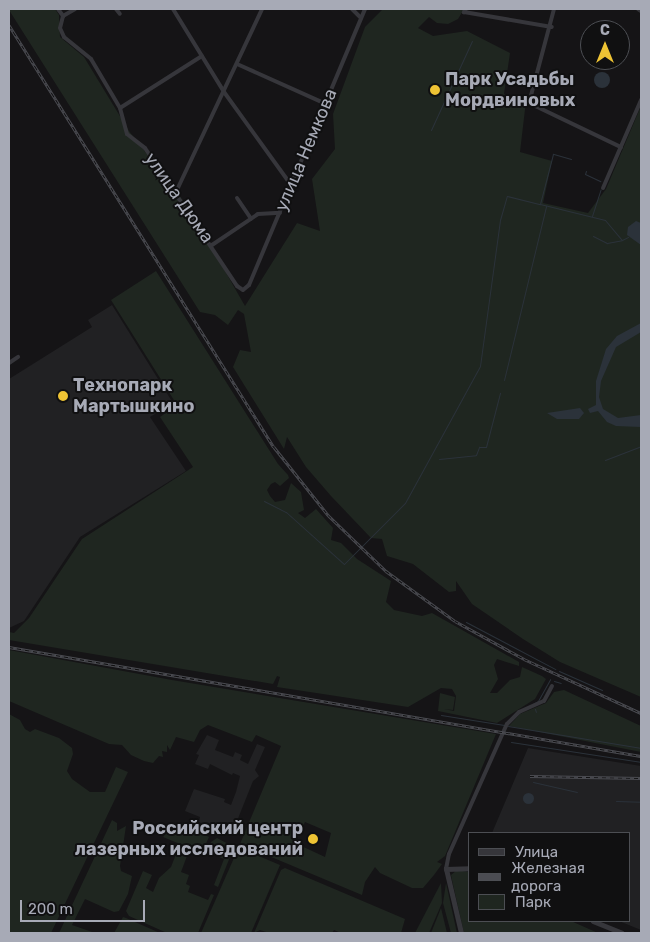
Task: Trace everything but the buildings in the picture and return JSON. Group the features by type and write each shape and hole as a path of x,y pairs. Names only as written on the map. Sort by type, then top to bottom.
{"street":[{"name":"улица Дюма","path":"58,9 63,16 60,28 64,37 91,59 120,108 127,134 145,148 212,245 237,286 243,290"},
{"path":"63,16 75,9"},
{"path":"116,9 120,14"},
{"path":"173,9 224,92 291,185"},
{"path":"176,192 262,9"},
{"path":"352,9 360,17"},
{"name":"улица Немкова","path":"243,290 249,285 326,104 360,17 365,9"},
{"path":"554,9 552,27 529,102 621,146"},
{"path":"465,10 552,27"},
{"path":"120,108 202,56"},
{"path":"237,64 326,104"},
{"path":"603,188 641,100"},
{"path":"237,198 251,219"},
{"path":"212,245 258,214 280,213"},
{"path":"9,363 18,357"},
{"path":"461,933 446,869 449,854 507,724 519,712 544,701 552,686"},
{"path":"446,869 468,868"},
{"path":"595,922 622,933"}],"shaded area":[{"path":"602,72 610,80 602,88 594,80"},
{"path":"636,221 641,223 641,245 627,235 628,227"},
{"path":"112,305 173,403 150,417 186,471 80,537 24,621 9,628 9,379 92,327 88,320"},
{"path":"641,323 641,332 616,347 601,381 599,397 603,409 618,418 641,415 641,427 616,426 607,422 598,411 590,413 588,409 596,405 596,381 606,349 617,336"},
{"path":"580,408 584,413 579,419 557,419 547,413"},
{"path":"207,735 219,740 215,750 233,757 235,752 242,755 240,760 248,764 257,744 265,747 255,770 259,776 253,781 235,826 226,822 223,828 210,823 209,826 199,822 200,817 185,811 194,789 225,799 224,802 231,805 236,792 240,776 233,773 232,775 210,764 208,769 195,764 199,755 196,754"},
{"path":"528,748 641,766 641,930 621,922 630,922 630,832 492,832"},
{"path":"528,792 534,798 528,804 522,798"}],"green space":[{"path":"55,9 59,15 60,37 84,57 129,131 189,208 245,306 297,223 320,231 312,179 335,149 333,114 365,27 383,9 464,9 458,19 448,24 437,23 429,17 418,28 433,36 467,31 510,53 504,94 526,101 520,152 552,161 543,203 588,213 606,189 641,106 641,697 560,662 523,639 472,604 456,581 456,591 449,592 413,564 387,556 382,539 371,538 331,496 306,467 287,437 284,449 233,367 240,350 251,352 244,314 238,310 228,325 215,315 200,312 9,10"},
{"path":"156,271 278,464 288,475 289,478 280,486 275,482 267,490 275,502 285,500 291,483 301,492 304,510 298,513 305,518 316,509 333,528 331,540 341,543 357,559 391,581 386,602 394,610 422,616 432,613 519,662 519,666 497,659 494,665 498,679 490,693 497,693 510,680 520,677 522,667 542,676 546,679 535,699 497,723 438,711 440,693 455,697 453,710 444,709 454,711 456,696 452,689 441,688 408,707 277,687 280,677 277,676 273,684 9,640 9,632 14,633 29,618 82,539 193,467 160,417 177,405 111,300"},
{"path":"9,650 172,680 496,734 445,856 437,862 442,864 434,875 423,888 412,888 380,873 375,867 365,882 362,895 240,844 281,746 256,735 252,742 208,725 200,730 194,742 176,737 170,750 167,745 167,752 162,751 163,757 159,756 153,763 131,755 122,745 109,744 9,701","holes":["305,822 331,833 325,857 295,843"]},
{"path":"564,690 641,726 641,752 509,726 520,714 546,703 554,692"},
{"path":"9,714 20,720 25,729 30,732 35,729 59,738 72,748 73,754 67,771 72,779 90,792 105,792 116,767 128,772 51,933 9,933"},
{"path":"112,820 117,823 117,831 126,826 120,866 121,871 132,876 128,894 119,911 114,912 85,899 72,925 95,933 59,933"},
{"path":"175,823 185,823 209,837 202,852 190,848 181,872 189,875 186,884 190,886 188,892 208,900 211,894 214,895 198,933 167,933 129,916 126,911 143,871 152,875 146,888 153,892 159,878 171,867 180,844 163,837"},
{"path":"217,838 234,847 218,887 214,885 224,859 207,852 211,842"},
{"path":"242,849 280,865 251,933 201,933 237,851"},
{"path":"285,868 405,919 401,933 341,933 334,930 332,933 269,933 260,930 254,933 281,870"},
{"path":"457,870 468,872 468,922 573,922 598,933 464,933 451,875"},
{"path":"441,883 442,903 429,933 415,933"},
{"path":"446,883 457,933 451,933 443,903"},
{"path":"441,908 447,933 431,933"},
{"path":"123,917 126,918 160,933 114,933"}],"waterway":[{"path":"431,130 472,41"},
{"path":"571,159 553,154 540,204 605,220 622,240 628,237"},
{"path":"586,171 585,174 600,181"},
{"path":"592,216 601,189"},
{"path":"264,501 286,512 344,564 405,503 480,366 500,220 507,196 540,204"},
{"path":"504,380 546,206"},
{"path":"593,236 607,243 622,240"},
{"path":"439,459 476,455 479,447 486,447 500,393"},
{"path":"605,460 641,446"},
{"path":"466,622 555,669"},
{"path":"559,671 602,690"},
{"path":"533,704 538,701 550,679"},
{"path":"554,681 561,683"},
{"path":"441,715 504,725"},
{"path":"508,726 641,748"},
{"path":"511,742 641,762"},
{"path":"533,782 577,792"},
{"path":"616,801 641,802"}],"railway":[{"path":"9,25 274,447 328,515 386,571 455,621 524,659 641,713"},
{"path":"9,647 641,756"},
{"path":"530,776 641,778"}],"place":[{"name":"Парк Усадьбы Мордвиновых","path":"435,90"},
{"name":"Технопарк Мартышкино","path":"63,396"},
{"name":"Российский центр лазерных исследований","path":"313,839"}]}
